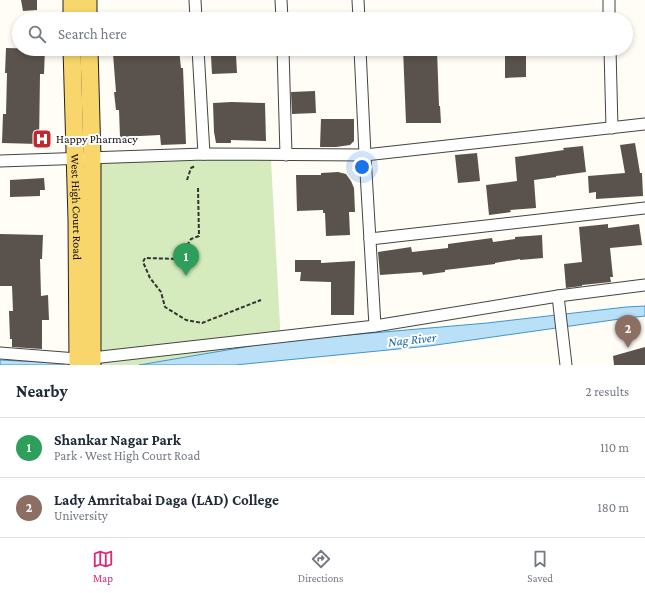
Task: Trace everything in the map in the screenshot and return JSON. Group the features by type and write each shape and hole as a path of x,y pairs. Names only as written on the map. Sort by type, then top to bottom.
{"main road":[{"path":"72,0 72,12"},
{"path":"88,0 88,12"},
{"name":"West High Court Road","path":"73,56 83,159"},
{"name":"West High Court Road","path":"85,362 83,159 89,56"}],"street":[{"path":"194,0 195,12"},
{"path":"281,0 282,12"},
{"path":"358,0 359,12"},
{"path":"609,0 609,12"},
{"path":"198,56 204,154"},
{"path":"283,56 286,155"},
{"path":"360,56 375,326"},
{"path":"610,56 612,128"},
{"path":"0,161 204,154 365,155 645,124"},
{"path":"370,239 645,208"},
{"path":"0,354 85,362 375,326 645,285"},
{"path":"558,299 566,365"}],"path":[{"path":"198,188 199,236 191,239 179,259 145,258 143,262 150,278 162,292 165,307 186,320 202,323 261,300"}],"green space":[{"path":"208,158 271,160 280,341 139,365 95,365 94,160"}],"water":[{"name":"Nag River","path":"645,306 645,316 429,346 235,365 139,365 280,341 487,323"},
{"path":"0,360 64,363 64,365 0,365"}],"building":[{"path":"21,0 37,0 37,10 23,11"},
{"path":"6,48 12,48 12,56 45,56 44,74 40,74 39,144 2,143 3,114 6,114 7,73 5,73"},
{"path":"113,56 180,56 181,68 183,68 186,144 161,145 160,135 120,137 119,110 116,110 114,92 116,92"},
{"path":"211,56 236,56 237,73 212,74"},
{"path":"403,56 437,56 441,123 406,123"},
{"path":"505,56 526,56 526,77 505,78"},
{"path":"315,91 316,113 292,114 291,92"},
{"path":"213,103 265,103 266,141 231,140 231,143 216,143"},
{"path":"321,119 354,119 354,141 350,145 320,147"},
{"path":"635,143 640,173 642,173 643,196 596,199 596,192 589,193 588,176 625,173 620,145"},
{"path":"583,146 586,172 534,180 536,208 510,210 511,212 489,215 486,185 517,181 515,157 564,150 563,148"},
{"path":"477,153 480,181 458,183 455,155"},
{"path":"338,172 346,174 354,188 355,212 349,212 350,235 326,236 325,213 323,213 323,210 297,211 296,175 321,175 321,173"},
{"path":"44,178 45,190 40,190 40,196 10,197 10,180"},
{"path":"608,224 608,228 639,224 642,245 610,248 613,277 610,277 611,282 566,288 564,264 582,262 579,227"},
{"path":"0,234 43,235 42,259 40,259 41,296 48,295 49,320 42,320 42,349 12,347 12,339 10,339 9,311 13,311 12,286 0,286"},
{"path":"542,235 543,258 520,259 495,264 445,270 445,272 423,275 422,272 380,275 378,252 411,247 412,252 448,248 448,244 492,238 493,242 515,239 515,237"},
{"path":"295,260 321,260 321,263 355,261 354,315 331,315 331,282 300,281 301,272 295,272"},
{"path":"645,347 645,365 614,365 613,356"}],"place":[{"name":"Happy Pharmacy","path":"42,139"},
{"name":"Shankar Nagar Park","path":"186,276"},
{"name":"Lady Amritabai Daga (LAD) College","path":"628,348"}]}
